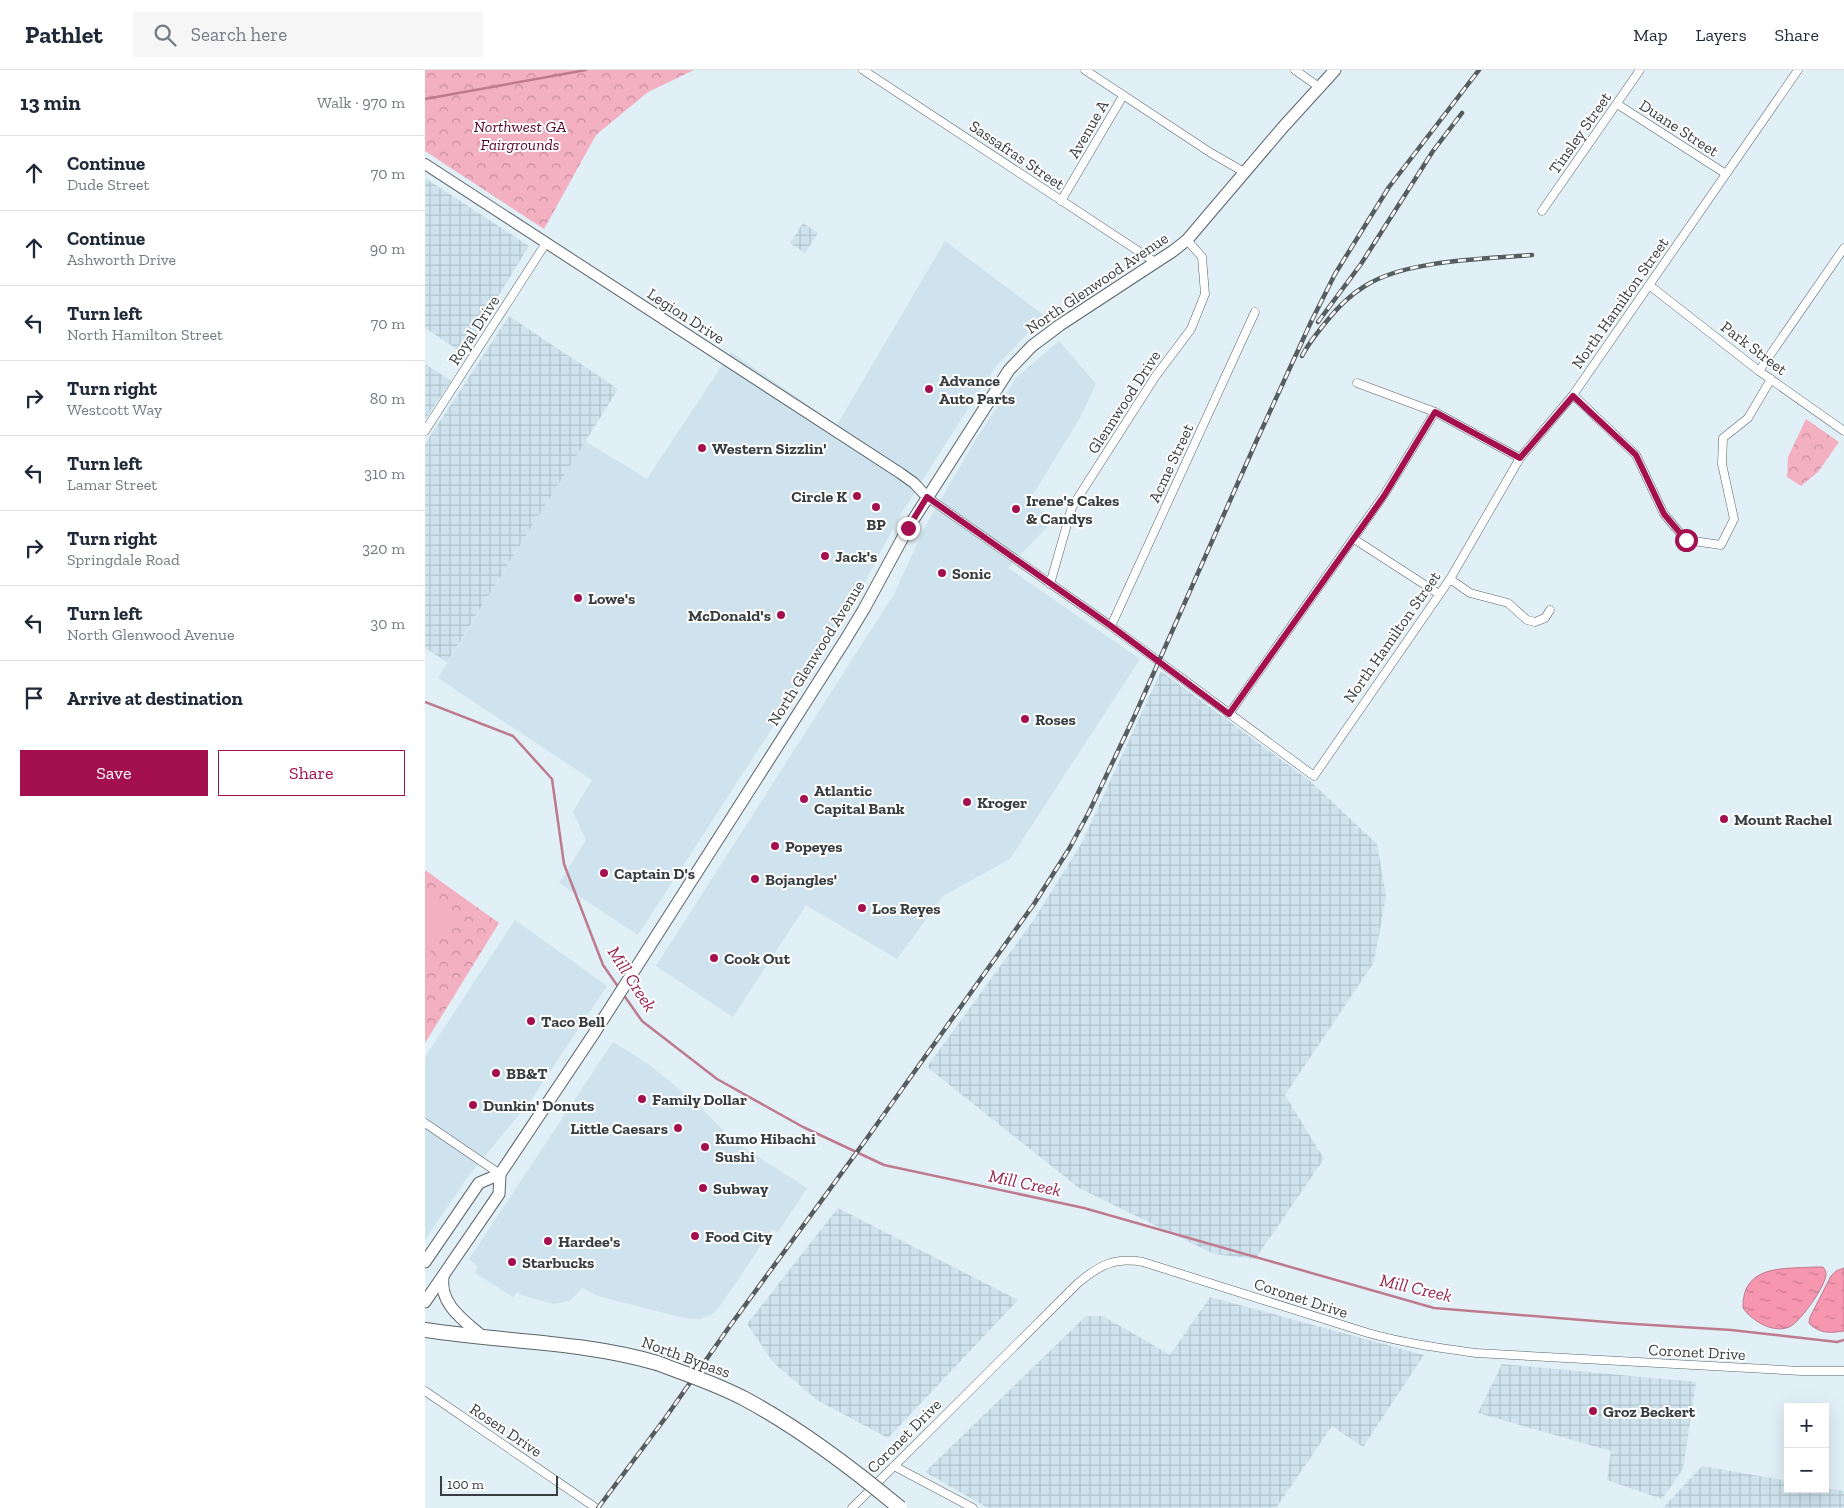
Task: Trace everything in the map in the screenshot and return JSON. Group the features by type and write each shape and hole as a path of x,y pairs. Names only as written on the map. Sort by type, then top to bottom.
{"highway":[{"name":"North Bypass","path":"425,1330 569,1346 628,1355 657,1363 744,1398 771,1414 805,1435 900,1508"}],"main road":[{"name":"North Glenwood Avenue","path":"425,1302 499,1194 500,1174 593,1035 857,621 908,528 1009,370 1032,346 1059,324 1173,251 1187,240 1244,172 1335,70"},
{"path":"425,1262 479,1182 500,1174"},
{"path":"443,1276 442,1284 445,1297 453,1311 484,1338"}],"street":[{"name":"Sassafras Street","path":"863,70 1155,262"},
{"path":"1085,70 1211,153 1244,172"},
{"path":"1295,70 1319,86"},
{"name":"Tinsley Street","path":"1542,211 1640,70"},
{"name":"North Hamilton Street","path":"1229,714 1314,776 1450,579 1520,458 1573,396 1798,70"},
{"name":"Avenue A","path":"1061,201 1123,96"},
{"name":"Duane Street","path":"1617,104 1726,174"},
{"name":"Legion Drive","path":"425,164 899,473 914,483 927,497"},
{"name":"Glennwood Drive","path":"1050,584 1072,507 1155,378 1191,329 1205,294 1202,257 1187,240"},
{"name":"Royal Drive","path":"425,431 545,243"},
{"path":"1759,371 1844,248"},
{"name":"Park Street","path":"1649,285 1759,371 1843,428"},
{"name":"Acme Street","path":"1111,626 1255,312"},
{"path":"1573,396 1636,455 1664,514 1686,540 1721,544 1734,519 1722,464 1723,438 1748,418 1771,379"},
{"path":"1357,384 1435,412 1520,458"},
{"path":"927,497 1111,626 1229,714 1384,496 1435,412"},
{"path":"1354,539 1439,594"},
{"path":"1450,579 1470,593 1508,603 1527,620 1535,622 1545,618 1550,610"},
{"path":"425,1123 500,1174"},
{"name":"Coronet Drive","path":"852,1508 1078,1283 1093,1270 1106,1264 1129,1259 1401,1342 1476,1352 1792,1371 1844,1371"},
{"name":"Rosen Drive","path":"425,1391 596,1508"},
{"path":"894,1466 973,1508"}],"shaded area":[{"path":"425,178 529,246 463,353 425,328"},
{"path":"803,223 818,233 805,253 790,243"},
{"path":"945,241 1045,316 997,365 978,393 899,517 856,599 638,935 559,883 586,840 573,812 592,780 438,678 585,441 647,479 731,352 837,425"},
{"path":"509,316 618,389 447,662 425,648 425,444"},
{"path":"1059,341 1096,384 1081,416 1031,498 1050,524 1008,568 1140,659 1010,859 943,896 897,959 806,905 733,1017 656,966 894,594 925,527 976,439 1017,377"},
{"path":"425,364 451,381 425,420"},
{"path":"1161,671 1310,781 1377,844 1386,896 1374,962 1285,1095 1324,1159 1255,1259 1214,1254 1079,1188 927,1067 1035,918 1081,844"},
{"path":"515,920 607,986 531,1100 467,1178 425,1240 425,1057"},
{"path":"613,1042 648,1064 698,1104 732,1140 807,1188 778,1232 772,1229 718,1309 711,1315 700,1319 684,1318 598,1296 582,1288 570,1301 554,1304 521,1295 518,1292 513,1297 475,1273 478,1267 469,1259"},
{"path":"838,1208 1018,1300 888,1438 817,1400 774,1363 747,1324"},
{"path":"1210,1297 1424,1355 1363,1447 1332,1426 1276,1508 988,1508 925,1472 1086,1316 1103,1316 1170,1355"},
{"path":"1502,1364 1696,1382 1683,1469 1662,1499 1607,1480 1611,1451 1478,1413"},
{"path":"1702,1466 1784,1480 1784,1493 1829,1493 1829,1489 1844,1491 1844,1508 1663,1508"}],"green space":[{"name":"Northwest GA Fairgrounds","path":"425,70 694,70 648,92 596,135 544,229 425,151"},
{"path":"1806,419 1839,442 1818,472 1801,486 1787,477 1788,457"},
{"path":"425,870 499,923 425,1043"},
{"path":"425,895 456,917 425,959"}],"water":[{"path":"1823,1267 1826,1273 1822,1286 1801,1317 1791,1326 1778,1329 1771,1328 1752,1318 1743,1308 1749,1283 1757,1276 1778,1269"},
{"path":"1844,1268 1844,1331 1821,1331 1809,1323 1810,1317 1831,1276 1836,1271"}],"waterway":[{"path":"425,99 586,70"},
{"name":"Mill Creek","path":"425,702 513,736 552,779 564,864 603,965 619,988"},
{"name":"Mill Creek","path":"623,994 642,1021 717,1079 803,1127 884,1165 1084,1208 1434,1308 1731,1330 1837,1342 1844,1340"}],"railway":[{"path":"598,1508 865,1141 1034,904 1069,849 1089,812 1135,715 1256,442 1335,274 1389,187 1479,70"},
{"path":"1318,322 1361,264 1433,151 1462,113"},
{"path":"1302,356 1316,334 1339,307 1359,290 1382,277 1401,271 1446,262 1532,255"}],"place":[{"name":"Advance Auto Parts","path":"929,389"},
{"name":"Western Sizzlin'","path":"702,448"},
{"name":"Circle K","path":"857,496"},
{"name":"BP","path":"876,507"},
{"name":"Irene's Cakes & Candys","path":"1016,509"},
{"name":"Jack's","path":"825,556"},
{"name":"Sonic","path":"942,573"},
{"name":"Lowe's","path":"578,598"},
{"name":"McDonald's","path":"781,615"},
{"name":"Roses","path":"1025,719"},
{"name":"Atlantic Capital Bank","path":"804,799"},
{"name":"Kroger","path":"967,802"},
{"name":"Mount Rachel","path":"1724,819"},
{"name":"Popeyes","path":"775,846"},
{"name":"Captain D's","path":"604,873"},
{"name":"Bojangles'","path":"755,879"},
{"name":"Los Reyes","path":"862,908"},
{"name":"Cook Out","path":"714,958"},
{"name":"Taco Bell","path":"531,1021"},
{"name":"BB&T","path":"496,1073"},
{"name":"Family Dollar","path":"642,1099"},
{"name":"Dunkin' Donuts","path":"473,1105"},
{"name":"Little Caesars","path":"678,1128"},
{"name":"Kumo Hibachi Sushi","path":"705,1147"},
{"name":"Subway","path":"703,1188"},
{"name":"Food City","path":"695,1236"},
{"name":"Hardee's","path":"548,1241"},
{"name":"Starbucks","path":"512,1262"},
{"name":"Groz Beckert","path":"1593,1411"}],"route":[{"path":"908,528 927,497 1111,626 1229,714 1384,496 1435,412 1520,458 1573,396 1636,455 1664,514 1686,540"}]}
